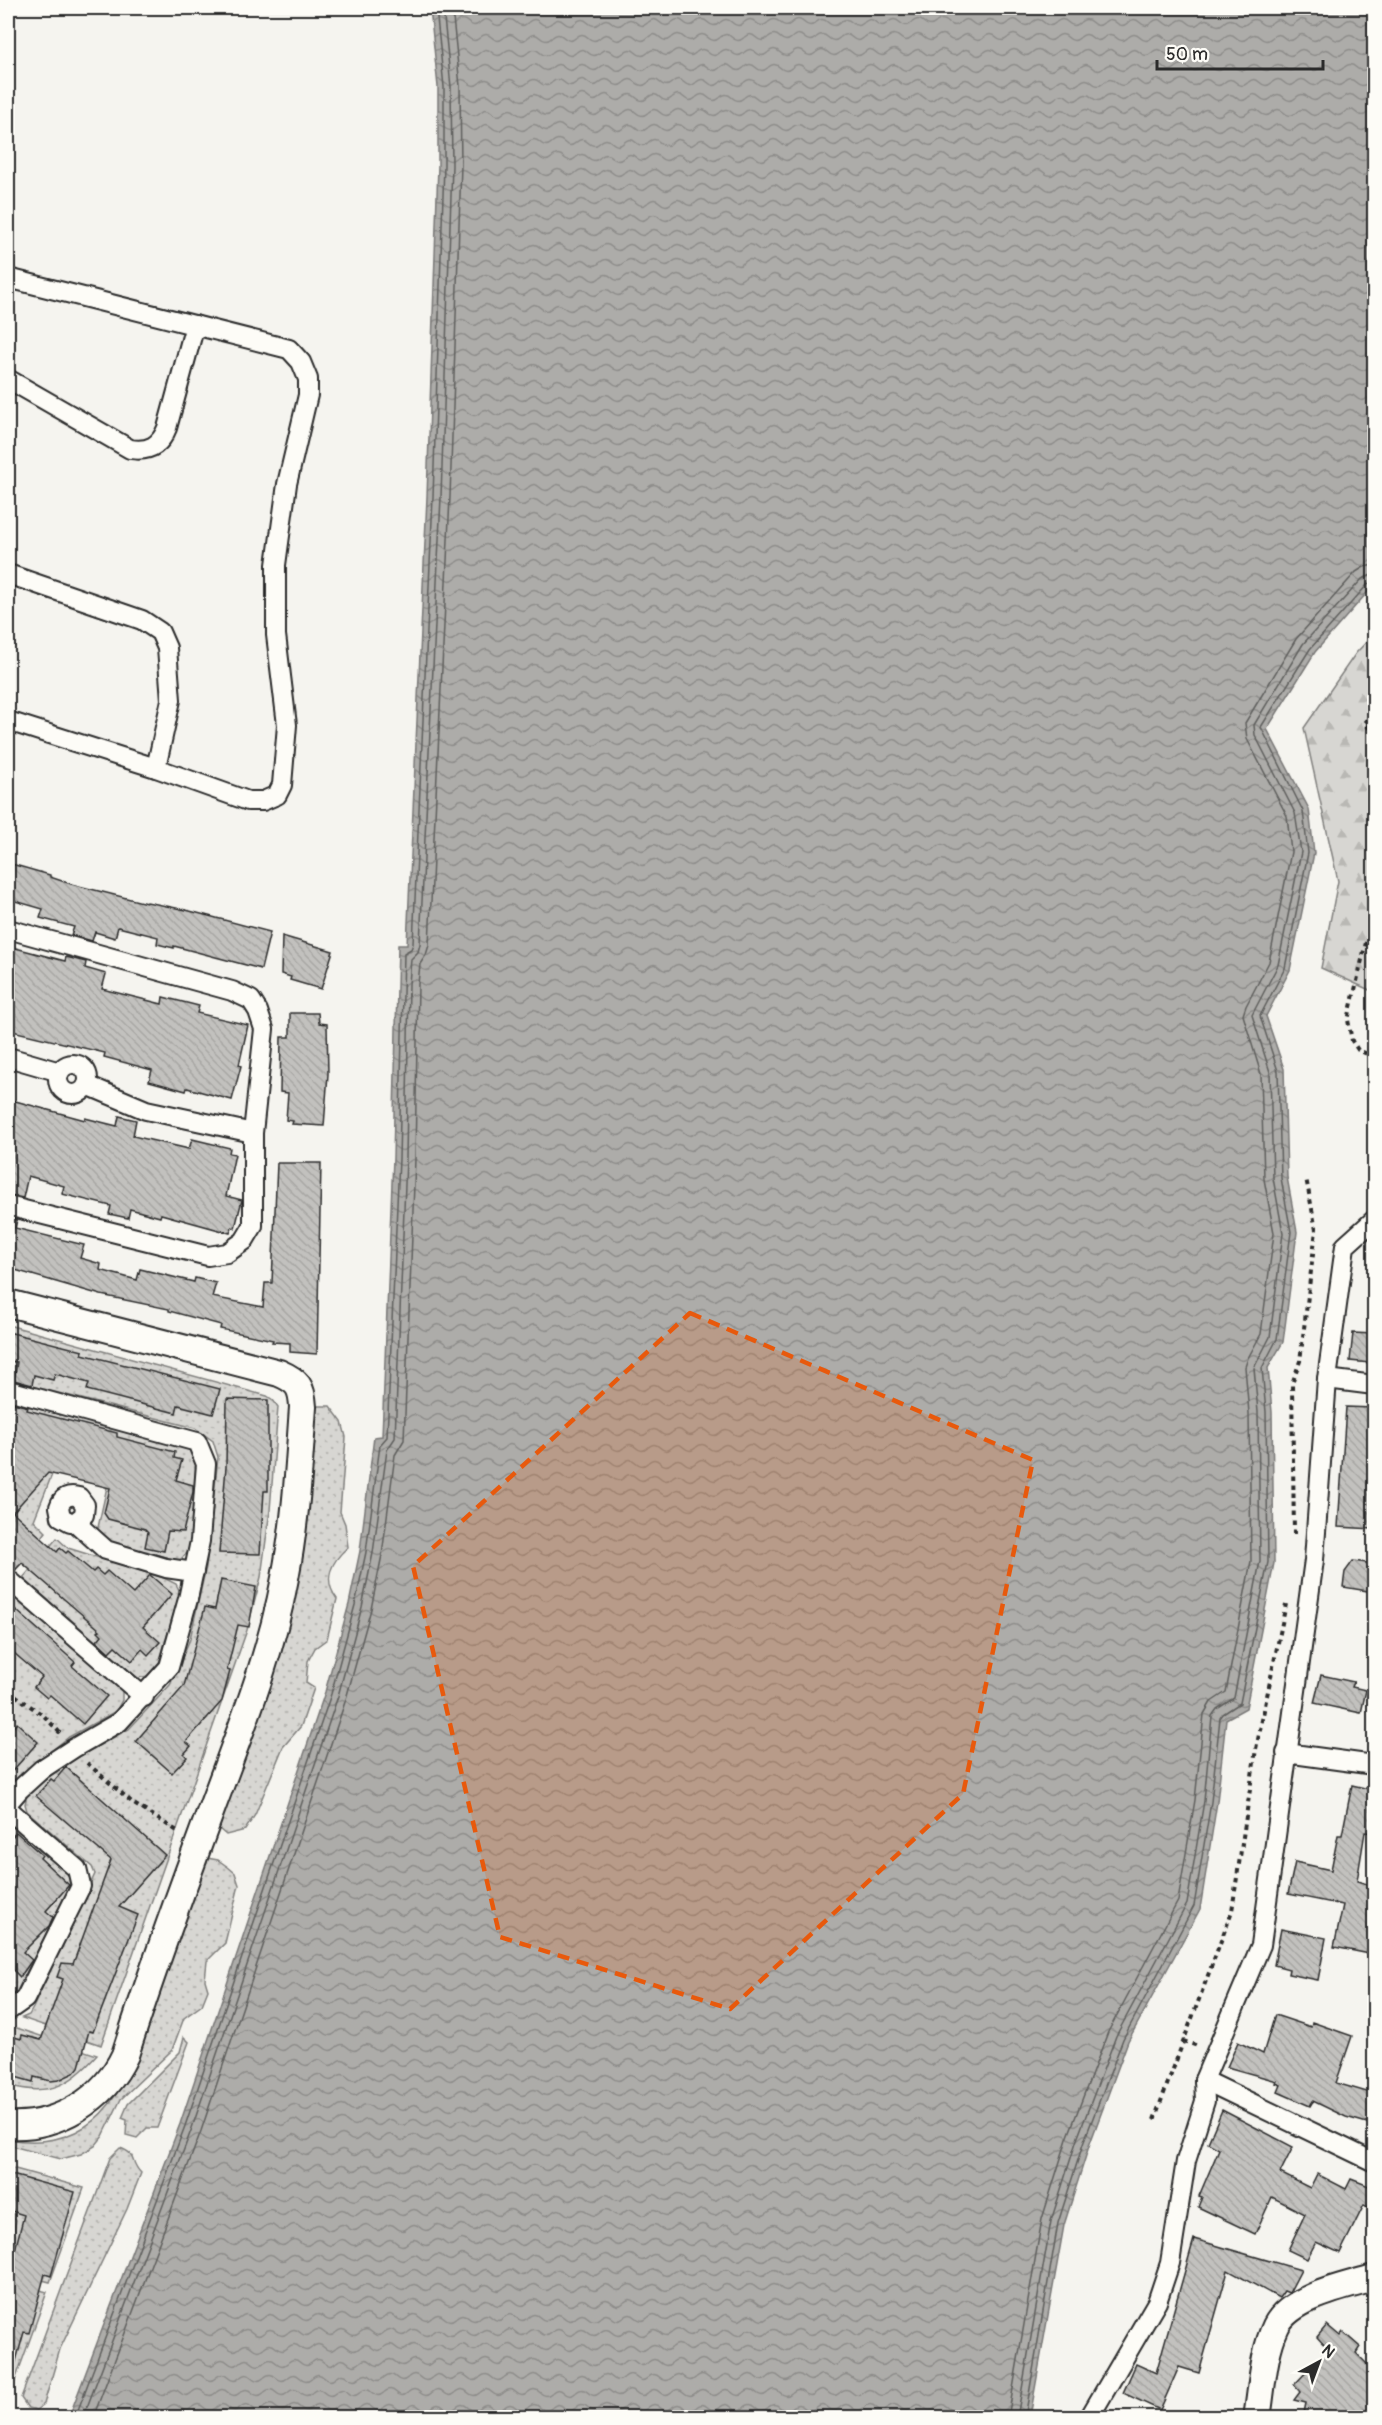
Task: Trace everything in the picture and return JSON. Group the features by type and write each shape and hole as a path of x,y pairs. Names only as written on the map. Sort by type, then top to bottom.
{"street":[{"path":"8,278 289,350 301,362 308,379 308,395 287,484 276,565 276,634 287,725 282,784 277,795 263,801 248,801 156,768 8,721"},
{"path":"8,379 130,448 142,451 162,441 195,325"},
{"path":"8,574 142,620 160,632 167,648 171,700 156,768"},
{"path":"8,929 232,991 251,1000 258,1011 264,1029 253,1133 253,1227 244,1240 227,1253 208,1256 8,1206"},
{"path":"8,1057 60,1072 60,1086 70,1094 83,1091 87,1085 146,1110 253,1133"},
{"path":"1089,2418 1157,2302 1170,2264 1186,2161 1205,2101 1204,2080 1262,1945 1286,1753 1314,1560 1327,1379 1345,1246 1374,1220"},
{"path":"8,1302 279,1373 293,1379 302,1392 303,1407 296,1516 285,1580 272,1635 251,1702 155,1960 125,2055 118,2068 90,2100 80,2106 51,2121 26,2126 8,2125"},
{"path":"1327,1379 1374,1385"},
{"path":"8,1390 196,1442 206,1464 200,1541 169,1667 119,1722 42,1769 8,1803"},
{"path":"75,1522 106,1550 166,1568 194,1572"},
{"path":"8,1579 144,1697"},
{"path":"1286,1753 1374,1765"},
{"path":"8,1809 77,1869 81,1886 25,1999 8,2011"},
{"path":"1204,2080 1374,2162"},
{"path":"1257,2418 1267,2358 1277,2325 1290,2309 1325,2292 1374,2278"}],"path":[{"path":"1374,712 1364,724 1374,732"},
{"path":"1374,926 1367,938 1348,1020 1352,1041 1358,1050 1374,1057"},
{"path":"1294,1538 1292,1384 1300,1361 1316,1230 1306,1178"},
{"path":"1154,2120 1232,1911 1256,1749 1287,1597"},
{"path":"8,1690 44,1716 98,1774 134,1804 166,1826 189,1836"}],"highlighted area":[{"path":"690,1313 1033,1460 963,1794 730,2009 500,1937 413,1566"}],"green space":[{"path":"1374,634 1374,992 1321,968 1338,881 1304,728 1356,653"},
{"path":"8,1325 267,1396 278,1407 270,1510 261,1577 247,1630 101,2045 22,2018 29,2015 33,2008 95,1874 92,1867 27,1811 25,1804 27,1795 33,1789 66,1764 129,1729 170,1685 190,1639 206,1567 218,1457 213,1441 195,1428 8,1380"},
{"path":"8,1401 188,1448 196,1460 191,1539 188,1552 179,1561 108,1541 97,1532 107,1487 53,1472 34,1520 46,1532 15,1571 8,1564"},
{"path":"318,1406 330,1406 342,1422 346,1437 340,1512 345,1524 348,1547 333,1565 329,1578 332,1592 337,1599 327,1639 315,1648 308,1661 306,1683 314,1688 301,1726 283,1747 255,1815 245,1830 226,1835 218,1828 252,1736 282,1643 297,1579 309,1496 315,1411"},
{"path":"57,1538 68,1548 164,1578 176,1584 180,1592 159,1663 148,1676 138,1678 23,1578"},
{"path":"8,1592 122,1690 122,1700 116,1711 69,1737 8,1785"},
{"path":"8,1825 17,1829 72,1875 72,1883 15,1995 8,2000"},
{"path":"207,1858 218,1860 228,1867 235,1873 239,1885 225,1943 207,1961 205,1980 208,1990 202,2005 184,2018 172,2050 121,2099 103,2136 95,2146 81,2154 61,2159 8,2145 8,2139 45,2141 75,2132 98,2116 117,2094 143,2036 173,1945"},
{"path":"8,2025 97,2055 68,2081 57,2086 35,2090 8,2085"},
{"path":"184,2037 189,2042 157,2128 147,2128 137,2138 126,2135 127,2120 122,2118 128,2104 180,2052"},
{"path":"120,2148 131,2155 141,2173 127,2209 60,2349 44,2404 36,2410 28,2408 21,2398 110,2158"},
{"path":"8,2167 84,2188 50,2282 8,2271 8,2254 16,2220 8,2217"},
{"path":"8,2281 47,2292 8,2400"}],"water":[{"path":"430,8 1374,8 1374,585 1315,652 1267,729 1309,809 1314,853 1290,970 1266,1016 1284,1069 1287,1177 1297,1232 1283,1342 1268,1368 1272,1412 1274,1563 1246,1708 1226,1719 1217,1802 1200,1909 1128,2041 1089,2146 1064,2225 1030,2417 69,2417 180,2124 325,1692 349,1604 360,1551 374,1437 382,1436 393,1158 398,945 407,945 427,497 438,165 438,87"}],"building":[{"path":"8,863 50,875 50,877 71,884 270,932 261,969 174,946 174,948 157,944 158,937 118,927 115,938 95,932 92,941 71,935 74,927 40,918 43,909 8,899"},
{"path":"282,936 333,951 321,989 290,980 291,977 281,974"},
{"path":"8,946 65,961 66,957 86,962 85,968 106,974 102,989 162,1004 163,997 199,1006 197,1013 248,1025 232,1100 149,1081 152,1070 104,1057 105,1053 8,1030"},
{"path":"290,1013 318,1013 319,1023 327,1024 328,1074 324,1126 292,1124 293,1121 286,1120 288,1093 280,1092 281,1037 290,1037"},
{"path":"8,1099 85,1120 85,1118 117,1126 119,1116 136,1120 133,1136 189,1149 192,1139 230,1148 229,1153 235,1154 226,1196 242,1200 235,1228 232,1227 230,1233 161,1214 160,1217 130,1209 128,1218 109,1214 111,1206 62,1194 64,1186 28,1176 23,1198 8,1195"},
{"path":"277,1163 321,1163 317,1354 290,1352 290,1343 272,1342 273,1340 220,1329 221,1325 169,1311 169,1309 101,1295 8,1268 8,1217 17,1220 15,1228 84,1245 80,1258 101,1264 100,1270 137,1280 140,1269 194,1282 195,1278 216,1283 212,1297 263,1307 265,1283 272,1283"},
{"path":"8,1332 83,1351 82,1354 220,1389 213,1414 178,1405 176,1413 87,1390 89,1383 55,1374 53,1380 34,1375 32,1385 14,1380 17,1362 8,1361"},
{"path":"1353,1333 1373,1334 1370,1363 1350,1361"},
{"path":"227,1399 268,1400 268,1491 264,1491 260,1554 219,1553 226,1467"},
{"path":"9,1402 28,1407 27,1410 117,1433 117,1437 175,1452 174,1458 182,1460 176,1480 193,1485 193,1492 183,1532 168,1531 164,1551 145,1547 148,1532 145,1529 108,1519 104,1513 110,1488 48,1473 13,1512 57,1552 60,1548 66,1553 68,1551 93,1572 96,1569 103,1575 107,1571 133,1594 150,1575 172,1594 143,1627 160,1642 148,1655 142,1649 132,1661 115,1646 109,1652 97,1641 102,1635 98,1631 100,1630 22,1563 15,1570 8,1568"},
{"path":"1346,1407 1374,1408 1374,1529 1338,1527"},
{"path":"1353,1561 1374,1564 1374,1592 1343,1587 1345,1572"},
{"path":"221,1580 256,1587 249,1627 238,1625 222,1701 186,1742 191,1746 184,1754 187,1757 172,1773 136,1741 184,1686 205,1607 215,1609"},
{"path":"8,1603 75,1662 72,1666 107,1696 83,1724 50,1695 47,1698 34,1687 42,1677 8,1648"},
{"path":"1321,1675 1354,1682 1352,1687 1366,1690 1361,1713 1314,1703"},
{"path":"17,1723 38,1742 8,1776 8,1733"},
{"path":"66,1767 165,1855 119,1907 138,1915 93,2032 89,2031 79,2067 74,2073 59,2080 51,2081 34,2077 33,2082 8,2075 8,2035 21,2039 22,2035 41,2040 63,1979 57,1977 62,1963 73,1964 111,1860 36,1796"},
{"path":"1352,1785 1374,1790 1374,1833 1365,1832 1357,1881 1374,1886 1374,1932 1370,1954 1334,1947 1343,1905 1288,1894 1295,1862 1331,1870 1338,1835 1342,1835"},
{"path":"16,1832 42,1855 40,1858 69,1885 46,1911 53,1917 49,1926 23,1952 32,1960 20,1977 9,1966 8,1968 8,1842"},
{"path":"1281,1929 1326,1938 1318,1980 1288,1974 1289,1969 1274,1965"},
{"path":"1275,2015 1311,2027 1312,2022 1352,2036 1336,2083 1374,2094 1374,2125 1346,2117 1313,2101 1310,2106 1278,2092 1281,2085 1276,2083 1277,2081 1227,2067 1238,2042 1263,2054"},
{"path":"1222,2110 1293,2147 1280,2173 1310,2188 1317,2174 1346,2189 1351,2179 1374,2188 1374,2210 1364,2205 1340,2253 1316,2242 1307,2259 1288,2250 1305,2214 1272,2197 1255,2234 1198,2207 1202,2197 1199,2196 1219,2149 1208,2143"},
{"path":"12,2175 75,2192 51,2276 45,2274 29,2333 24,2332 13,2372 8,2371 8,2277 24,2215 8,2210 8,2193"},
{"path":"1194,2239 1301,2270 1289,2293 1284,2291 1279,2298 1228,2270 1199,2373 1179,2367 1160,2410 1123,2393 1136,2364 1156,2373"},
{"path":"1327,2325 1340,2336 1343,2332 1360,2347 1356,2353 1374,2371 1374,2418 1303,2418 1306,2403 1294,2400 1300,2392 1294,2385 1328,2349 1317,2337"}]}
